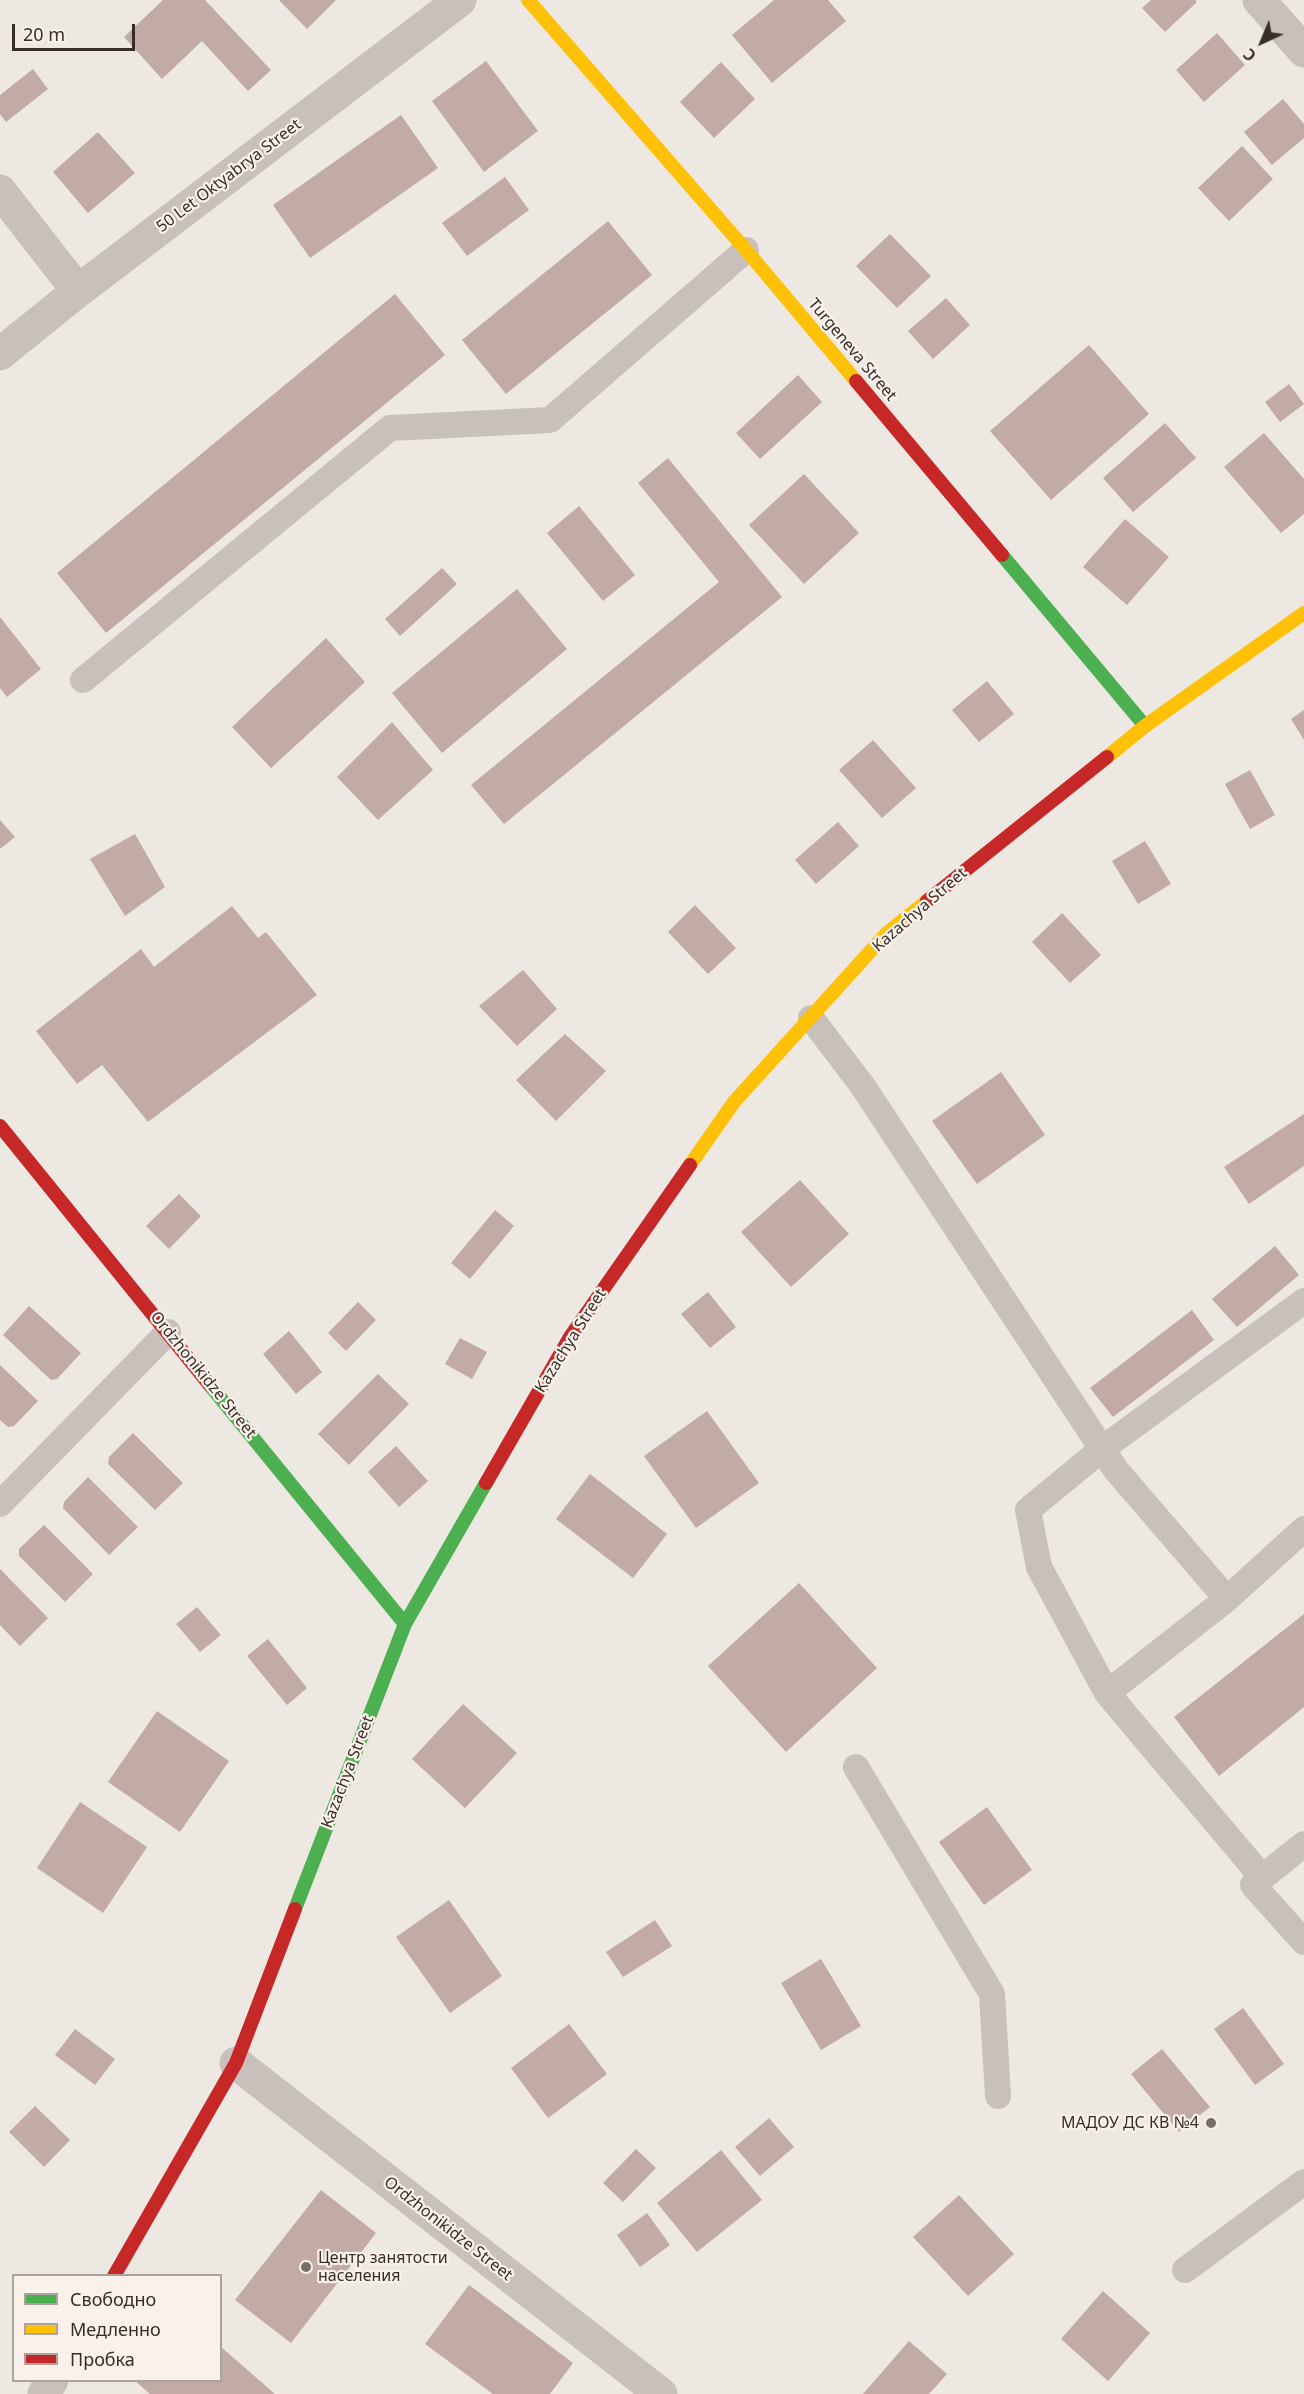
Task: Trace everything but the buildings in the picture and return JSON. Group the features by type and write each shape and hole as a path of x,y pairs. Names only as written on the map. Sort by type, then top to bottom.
{"street":[{"name":"50 Let Oktyabrya Street","path":"0,354 78,291 460,0"},
{"name":"Turgeneva Street","path":"528,0 746,250 1145,726"},
{"path":"1259,0 1304,51"},
{"path":"0,191 78,291"},
{"name":"Kazachya Street","path":"115,2274 236,2063 405,1624 570,1337 734,1102 886,934 1145,726 1304,613"},
{"name":"Ordzhonikidze Street","path":"0,1126 405,1624"},
{"name":"Ordzhonikidze Street","path":"236,2063 661,2394"}],"lane":[{"path":"83,680 390,428 550,420 746,250"},
{"path":"811,1018 862,1085 1116,1470 1227,1599"},
{"path":"1262,1877 1107,1692 1038,1567 1028,1510 1102,1449 1304,1301"},
{"path":"0,1504 168,1332"},
{"path":"1107,1692 1227,1599 1304,1529"},
{"path":"856,1767 992,1994 998,2096"},
{"path":"1304,1844 1253,1885 1304,1942"},
{"path":"1185,2271 1304,2182"}],"traffic: fast":[{"path":"1002,555 1145,726"},
{"path":"209,1384 405,1624"},
{"path":"295,1909 405,1624 486,1483"}],"traffic: slow":[{"path":"528,0 746,250 856,381"},
{"path":"1107,757 1145,726 1304,613"},
{"path":"690,1165 734,1102 886,934 927,901"}],"traffic: jam":[{"path":"856,381 1002,555"},
{"path":"927,901 1107,757"},
{"path":"0,1126 209,1384"},
{"path":"486,1483 570,1337 690,1165"},
{"path":"115,2274 236,2063 295,1909"}],"place":[{"name":"МАДОУ ДС КВ №4","path":"1211,2123"},
{"name":"Центр занятости населения","path":"306,2267"}]}
